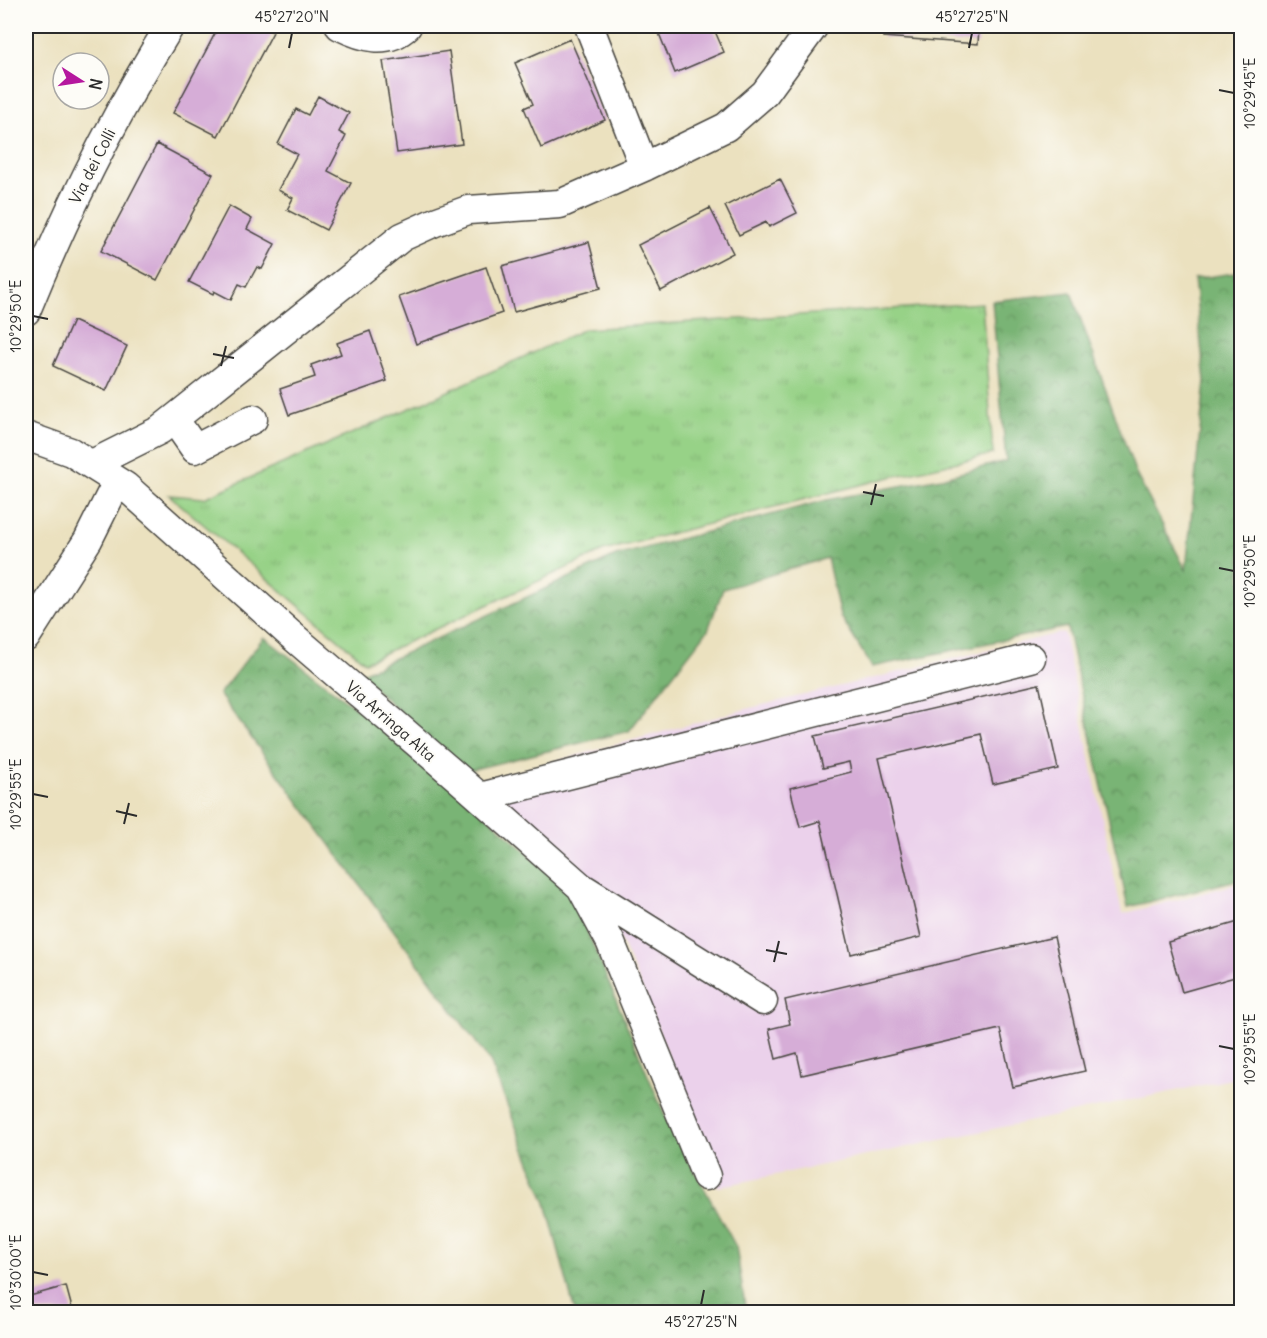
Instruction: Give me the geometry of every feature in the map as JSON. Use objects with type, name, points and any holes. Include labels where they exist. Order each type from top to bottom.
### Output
[{"type":"street","name":"Via dei Colli","points":[[26,311],[79,190],[136,80],[170,26]]},
{"type":"street","points":[[340,26],[376,39],[399,33],[407,26]]},
{"type":"street","points":[[590,26],[644,167]]},
{"type":"street","points":[[92,464],[167,424],[402,237],[468,210],[560,204],[726,127],[765,93],[814,26]]},
{"type":"street","points":[[167,424],[195,449],[253,419]]},
{"type":"street","points":[[26,637],[121,484],[167,424]]},
{"type":"street","name":"Via Arringa Alta","points":[[26,436],[70,452],[121,484],[580,887],[763,1001]]},
{"type":"street","points":[[480,798],[1031,658]]},
{"type":"street","points":[[580,887],[610,941],[706,1176]]},
{"type":"shaded area","points":[[1064,632],[1122,914],[1241,883],[1241,1077],[718,1187],[644,993],[609,915],[466,786],[746,709]]},
{"type":"green space","points":[[1241,272],[1241,879],[1128,907],[1067,627],[872,667],[840,616],[827,558],[723,589],[708,630],[629,731],[462,772],[360,674],[616,556],[827,500],[941,478],[1006,461],[992,301],[1071,292],[1136,474],[1186,570],[1205,381],[1194,279]]},
{"type":"green space","points":[[982,303],[993,454],[887,478],[603,551],[365,662],[169,495],[204,498],[585,329]]},
{"type":"green space","points":[[264,637],[447,779],[571,893],[665,1116],[736,1247],[746,1312],[575,1312],[546,1203],[490,1061],[219,694]]},
{"type":"building","points":[[219,26],[260,26],[273,32],[218,136],[173,113]]},
{"type":"building","points":[[656,26],[722,26],[714,29],[724,52],[675,73]]},
{"type":"building","points":[[884,26],[979,26],[978,44],[883,37]]},
{"type":"building","points":[[570,39],[605,120],[541,148],[524,108],[533,104],[515,63]]},
{"type":"building","points":[[449,51],[462,144],[397,153],[383,61]]},
{"type":"building","points":[[318,96],[349,113],[339,132],[346,136],[328,171],[351,183],[326,230],[287,210],[293,198],[278,190],[297,154],[278,144],[296,109],[308,115]]},
{"type":"building","points":[[157,144],[213,174],[157,280],[101,251]]},
{"type":"building","points":[[780,179],[797,213],[769,227],[766,222],[739,235],[725,206]]},
{"type":"building","points":[[229,206],[252,219],[247,229],[275,244],[262,269],[257,267],[246,287],[239,284],[231,300],[189,282]]},
{"type":"building","points":[[710,208],[733,253],[661,291],[638,245]]},
{"type":"building","points":[[589,242],[601,288],[514,312],[502,266]]},
{"type":"building","points":[[486,267],[502,313],[416,344],[399,297]]},
{"type":"building","points":[[73,321],[127,346],[106,391],[53,366]]},
{"type":"building","points":[[370,331],[387,381],[289,415],[280,389],[315,377],[311,365],[341,354],[337,343]]},
{"type":"building","points":[[1039,684],[1058,769],[993,784],[981,734],[879,758],[921,937],[851,954],[820,821],[800,827],[790,788],[851,772],[849,762],[823,768],[815,736]]},
{"type":"building","points":[[1242,921],[1242,975],[1182,992],[1168,942]]},
{"type":"building","points":[[1054,937],[1085,1071],[1013,1087],[1000,1029],[802,1075],[797,1053],[776,1059],[769,1029],[790,1024],[785,1000]]},
{"type":"building","points":[[66,1286],[73,1312],[26,1312],[26,1297]]}]
